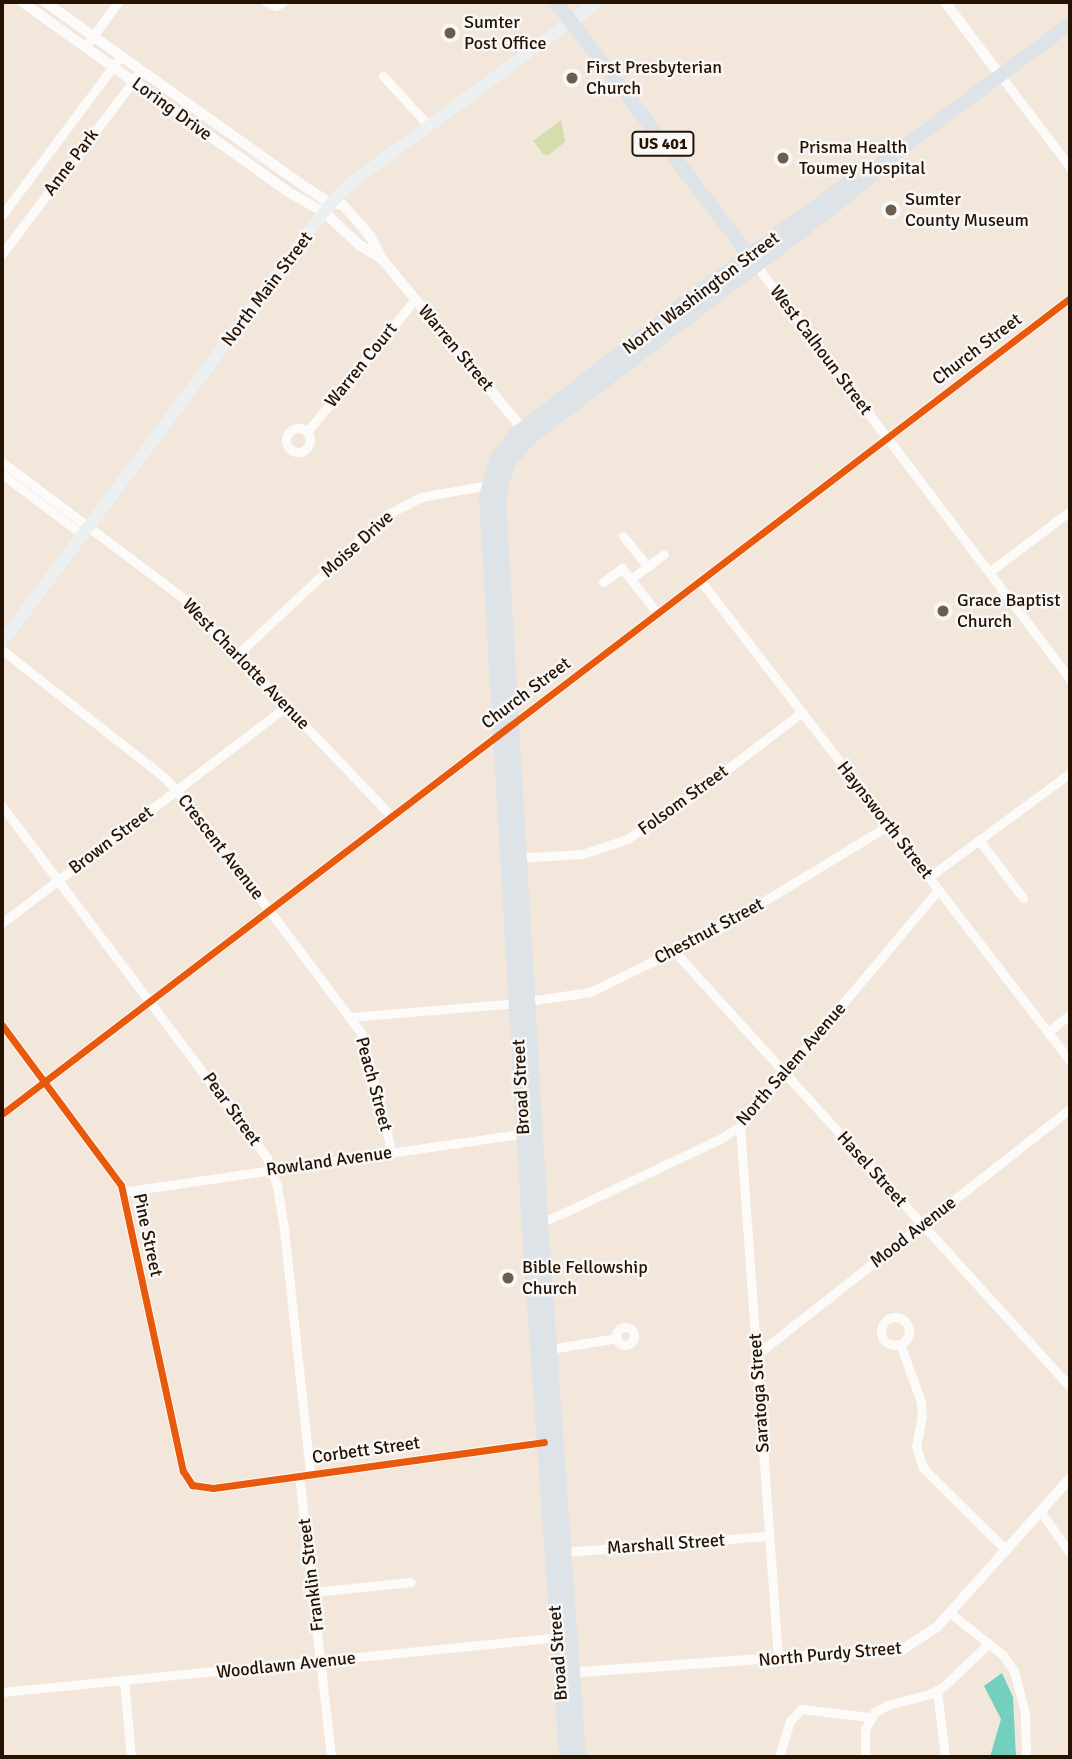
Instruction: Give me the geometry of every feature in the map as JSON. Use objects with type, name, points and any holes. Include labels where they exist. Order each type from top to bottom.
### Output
[{"type":"main road","name":"US 401","points":[[556,2],[571,21]]},
{"type":"main road","name":"North Main Street","points":[[2,642],[327,208],[351,183],[597,2]]},
{"type":"main road","name":"West Calhoun Street","points":[[571,21],[752,261]]},
{"type":"main road","name":"North Washington Street","points":[[526,433],[752,261],[835,206],[882,163],[1070,24]]},
{"type":"main road","name":"Broad Street","points":[[514,858],[500,732],[486,504],[526,433]]},
{"type":"main road","name":"Broad Street","points":[[495,484],[499,501],[512,723],[514,858],[535,1220],[544,1442],[566,1673],[579,1757]]},
{"type":"main road","name":"Broad Street","points":[[535,1220],[550,1349],[564,1552],[563,1637]]},
{"type":"main road","name":"Broad Street","points":[[566,1673],[566,1757]]},
{"type":"street","name":"Loring Drive","points":[[22,2],[296,198],[327,208]]},
{"type":"street","name":"Loring Drive","points":[[44,2],[327,208]]},
{"type":"street","points":[[85,47],[118,2]]},
{"type":"street","points":[[266,2],[276,6],[283,2]]},
{"type":"street","points":[[945,2],[1070,167]]},
{"type":"street","name":"Anne Park","points":[[2,215],[121,56]]},
{"type":"street","name":"Anne Park","points":[[2,254],[141,71]]},
{"type":"street","points":[[383,76],[428,125]]},
{"type":"street","name":"Warren Street","points":[[327,208],[343,205],[370,236],[382,259],[526,433]]},
{"type":"street","name":"Warren Street","points":[[327,208],[358,244],[382,259]]},
{"type":"street","name":"West Calhoun Street","points":[[752,261],[1070,679]]},
{"type":"street","name":"Church Street","points":[[2,1114],[1070,298]]},
{"type":"street","name":"Warren Court","points":[[307,432],[415,299]]},
{"type":"street","points":[[2,462],[85,530]]},
{"type":"street","points":[[2,474],[85,530]]},
{"type":"street","name":"Moise Drive","points":[[238,654],[386,514],[421,497],[495,484]]},
{"type":"street","points":[[989,572],[1070,511]]},
{"type":"street","name":"West Charlotte Avenue","points":[[85,530],[182,597],[391,816]]},
{"type":"street","points":[[623,537],[648,567]]},
{"type":"street","points":[[631,579],[664,554]]},
{"type":"street","points":[[603,582],[622,568],[657,613]]},
{"type":"street","name":"Haynsworth Street","points":[[700,580],[1070,1061]]},
{"type":"street","name":"Crescent Avenue","points":[[2,650],[177,790],[351,1017]]},
{"type":"street","name":"Brown Street","points":[[2,923],[287,706]]},
{"type":"street","name":"Folsom Street","points":[[514,858],[582,855],[627,839],[687,800],[802,712]]},
{"type":"street","points":[[929,877],[1070,773]]},
{"type":"street","name":"Pear Street","points":[[2,806],[247,1129],[272,1170],[287,1248],[310,1474]]},
{"type":"street","name":"Chestnut Street","points":[[522,1002],[590,992],[745,914],[889,825]]},
{"type":"street","points":[[979,840],[1023,898]]},
{"type":"street","name":"North Salem Avenue","points":[[535,1220],[576,1207],[720,1139],[740,1126],[938,890]]},
{"type":"street","name":"Hasel Street","points":[[674,951],[1070,1387]]},
{"type":"street","points":[[351,1017],[522,1002]]},
{"type":"street","points":[[1048,1031],[1070,1014]]},
{"type":"street","name":"Peach Street","points":[[351,1017],[367,1049],[392,1153]]},
{"type":"street","name":"Pine Street","points":[[2,1025],[114,1171],[122,1192],[183,1472],[192,1485]]},
{"type":"street","name":"Mood Avenue","points":[[756,1355],[1070,1109]]},
{"type":"street","name":"Saratoga Street","points":[[740,1126],[778,1659]]},
{"type":"street","name":"Rowland Avenue","points":[[122,1192],[530,1133]]},
{"type":"street","points":[[550,1349],[617,1338]]},
{"type":"street","points":[[900,1344],[922,1409],[916,1446],[923,1468],[1006,1550]]},
{"type":"street","name":"Corbett Street","points":[[192,1485],[213,1488],[544,1442]]},
{"type":"street","name":"Franklin Street","points":[[299,1475],[331,1757]]},
{"type":"street","name":"North Purdy Street","points":[[566,1673],[903,1649],[928,1636],[1070,1478]]},
{"type":"street","points":[[1040,1511],[1070,1553]]},
{"type":"street","name":"Marshall Street","points":[[564,1552],[768,1536]]},
{"type":"street","points":[[313,1592],[410,1582]]},
{"type":"street","points":[[950,1613],[1003,1656],[1017,1680],[1025,1713],[1026,1757]]},
{"type":"street","name":"Woodlawn Avenue","points":[[2,1692],[563,1637]]},
{"type":"street","points":[[865,1757],[865,1729],[870,1717],[887,1705],[937,1690],[960,1673],[989,1643]]},
{"type":"street","points":[[124,1681],[131,1757]]},
{"type":"street","points":[[937,1690],[945,1757]]},
{"type":"street","points":[[779,1757],[790,1721],[802,1709],[870,1717]]},
{"type":"green space","points":[[561,120],[565,142],[548,155],[543,154],[533,141]]},
{"type":"water","points":[[1002,1673],[1013,1697],[1016,1757],[990,1757],[1001,1719],[984,1686]]},
{"type":"cycle path","points":[[2,1114],[1070,298]]},
{"type":"cycle path","points":[[2,1025],[121,1185],[183,1471],[192,1485],[213,1488],[544,1442]]},
{"type":"place","name":"Sumter Post Office","points":[[450,33]]},
{"type":"place","name":"First Presbyterian Church","points":[[572,78]]},
{"type":"place","name":"Prisma Health Toumey Hospital","points":[[783,158]]},
{"type":"place","name":"Sumter County Museum","points":[[891,210]]},
{"type":"place","name":"Grace Baptist Church","points":[[943,611]]},
{"type":"place","name":"Bible Fellowship Church","points":[[508,1278]]}]
